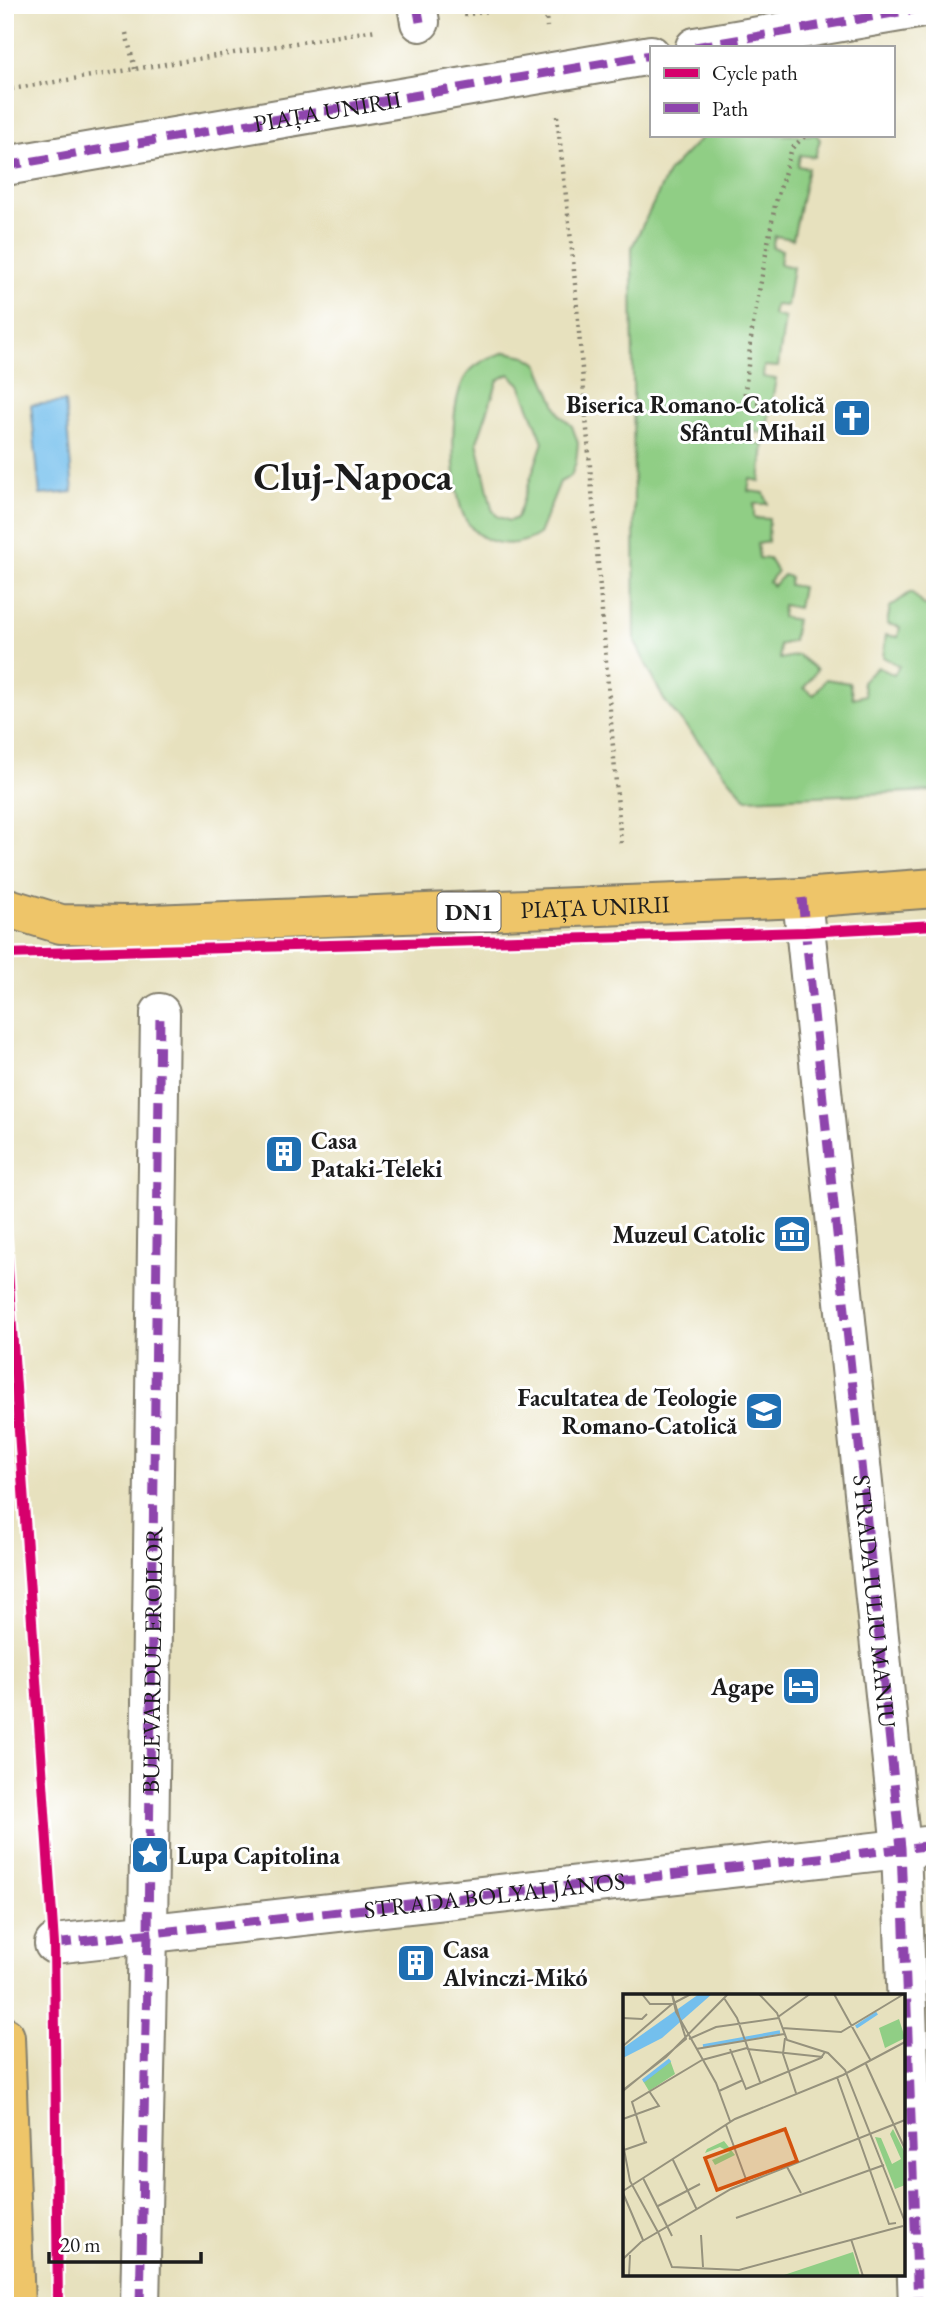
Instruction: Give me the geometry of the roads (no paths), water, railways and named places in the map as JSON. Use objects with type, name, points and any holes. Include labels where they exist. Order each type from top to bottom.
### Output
[{"type":"main road","name":"PIAȚA UNIRII","points":[[5,907],[61,924],[127,925],[802,898],[935,888]]},
{"type":"main road","points":[[5,2037],[15,2306]]},
{"type":"street","points":[[701,46],[935,6]]},
{"type":"street","name":"PIAȚA UNIRII","points":[[5,166],[650,55]]},
{"type":"street","name":"STRADA IULIU MANIU","points":[[802,898],[918,1847],[918,2306]]},
{"type":"street","name":"BULEVARDUL EROILOR","points":[[140,2306],[148,1933],[160,1013]]},
{"type":"street","name":"STRADA BOLYAI JÁNOS","points":[[54,1944],[918,1847]]},
{"type":"water","points":[[65,402],[73,492],[40,495],[31,405]]},
{"type":"place","name":"Biserica Romano-Catolică Sfântul Mihail","points":[[852,418]]},
{"type":"place","name":"Casa Pataki-Teleki","points":[[284,1154]]},
{"type":"place","name":"Muzeul Catolic","points":[[792,1234]]},
{"type":"place","name":"Facultatea de Teologie Romano-Catolică","points":[[764,1411]]},
{"type":"place","name":"Agape","points":[[801,1686]]},
{"type":"place","name":"Lupa Capitolina","points":[[150,1855]]},
{"type":"place","name":"Casa Alvinczi-Mikó","points":[[416,1963]]},
{"type":"district","name":"Cluj-Napoca","points":[[353,476]]}]
